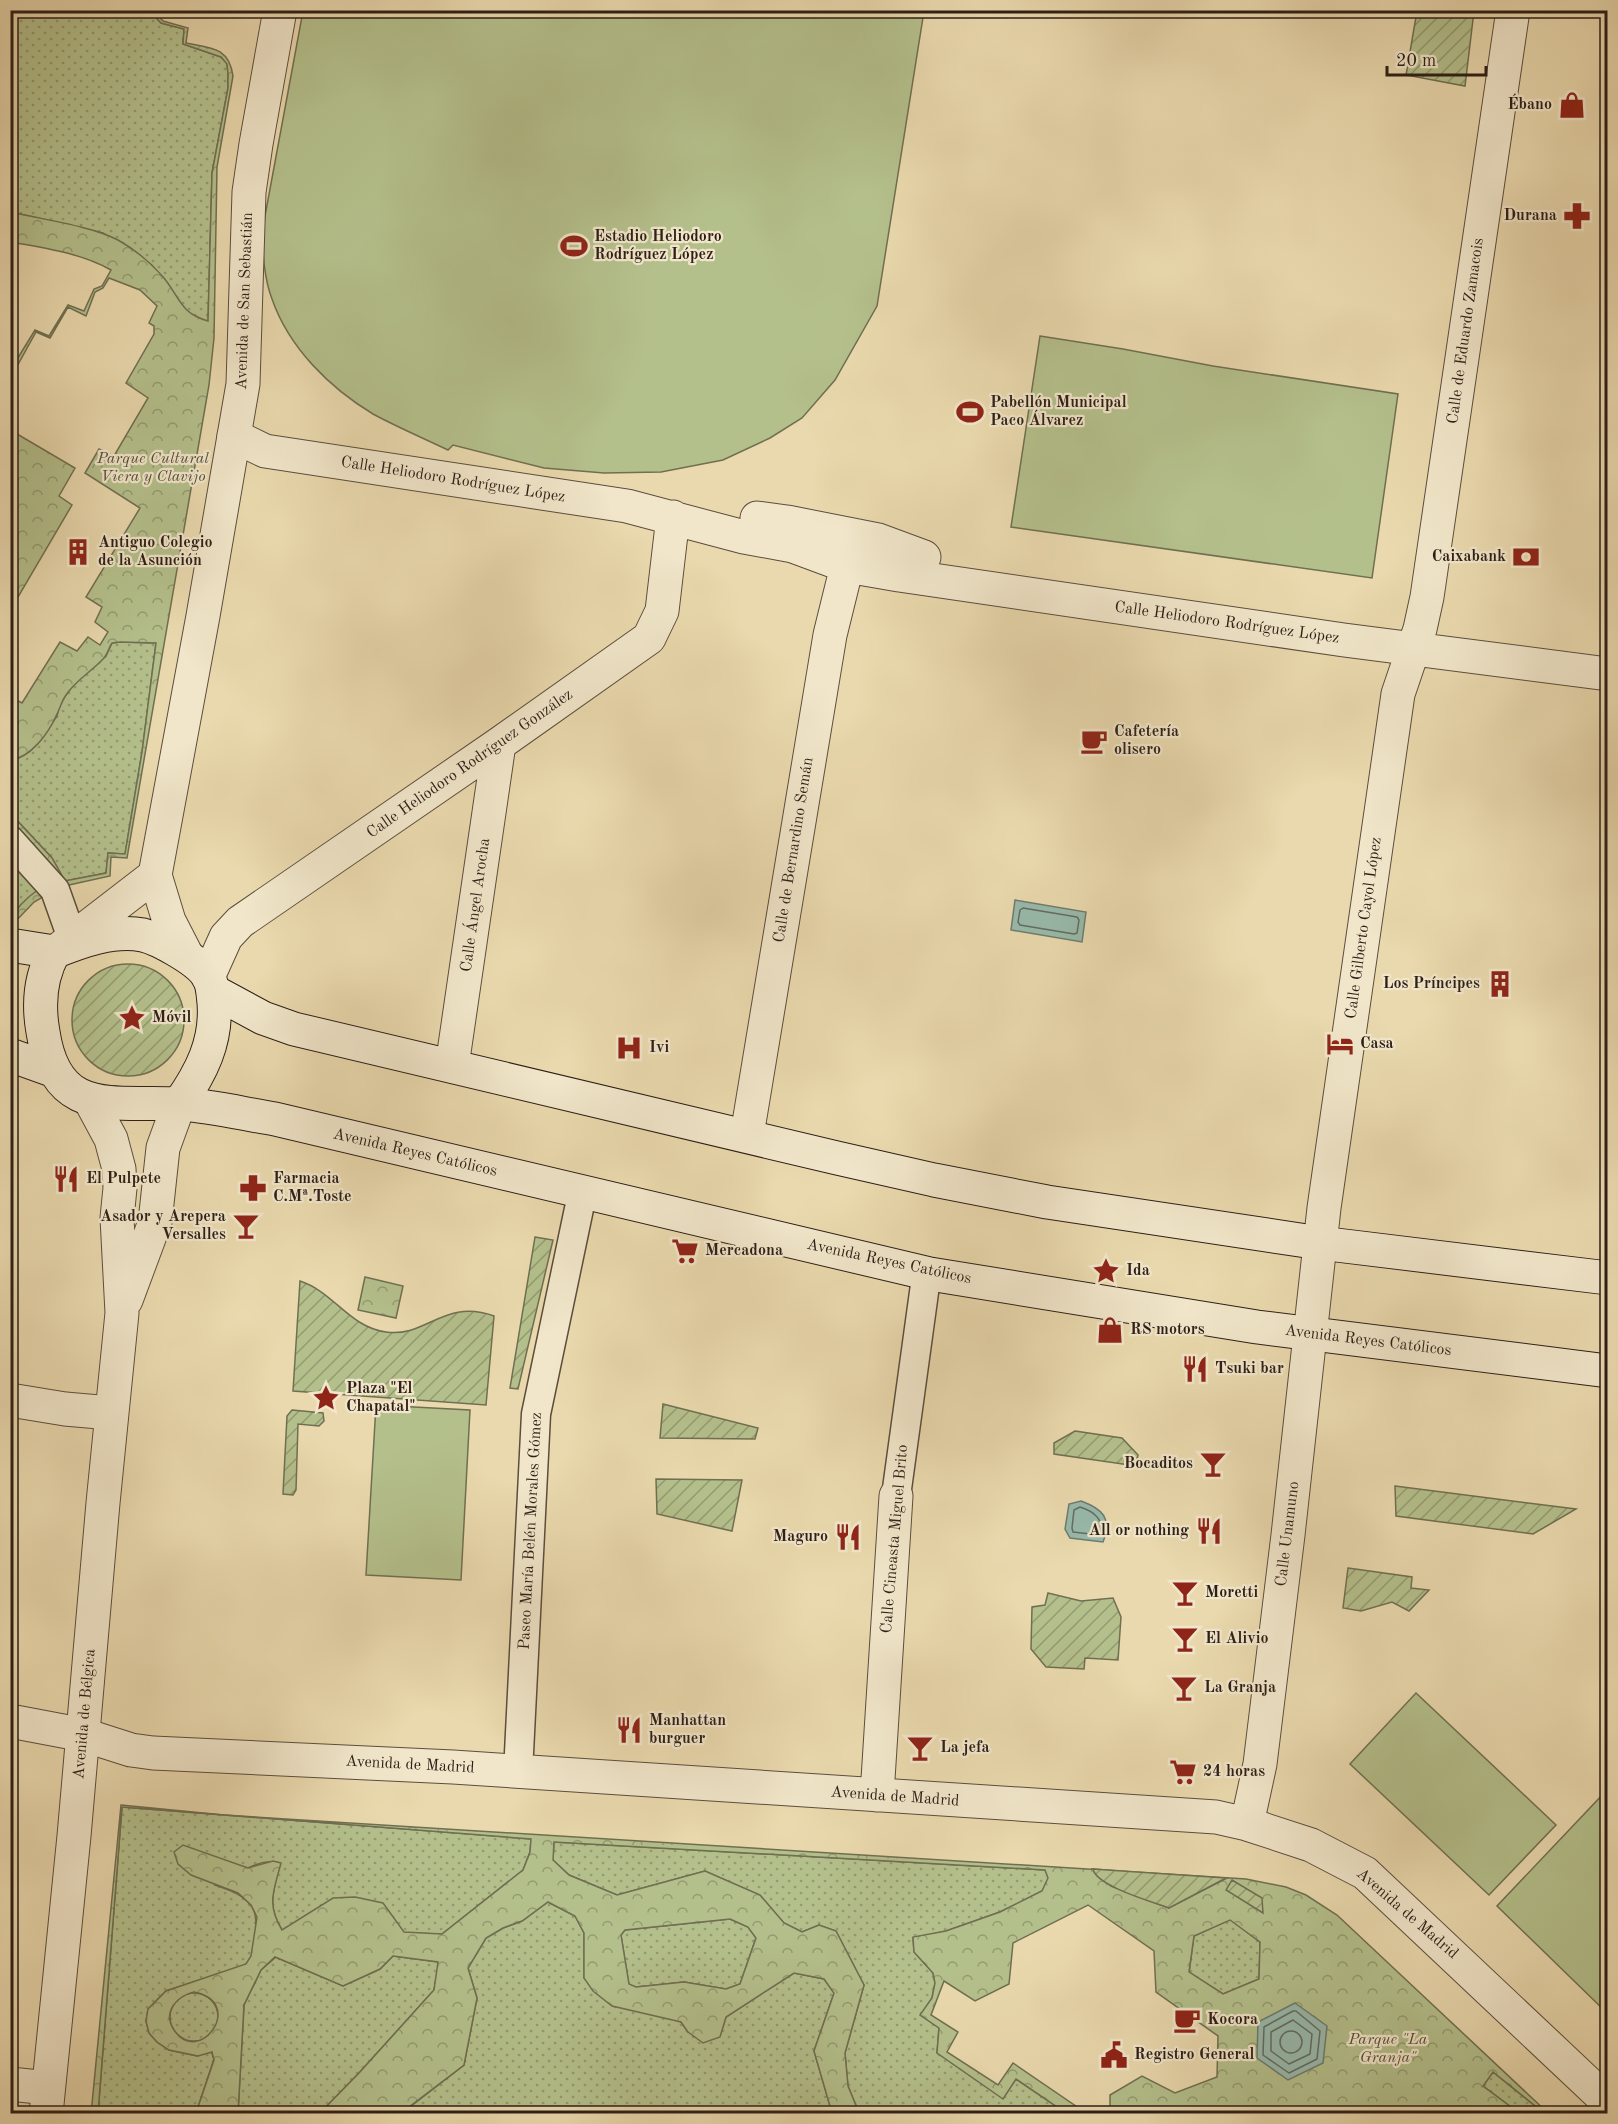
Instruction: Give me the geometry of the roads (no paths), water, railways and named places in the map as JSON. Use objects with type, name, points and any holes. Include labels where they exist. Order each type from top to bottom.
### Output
[{"type":"street","name":"Avenida de San Sebastián","points":[[203,974],[169,921],[155,875],[234,436],[244,366],[249,192],[280,10]]},
{"type":"street","name":"Calle de Eduardo Zamacois","points":[[1416,639],[1427,597],[1513,10]]},
{"type":"street","name":"Calle Heliodoro Rodríguez López","points":[[234,436],[265,451],[627,506],[744,537],[810,551],[847,566],[923,579],[1416,639],[1608,653]]},
{"type":"street","name":"Calle Heliodoro Rodríguez López","points":[[673,517],[742,517],[787,522],[878,540],[924,557]]},
{"type":"street","name":"Calle Heliodoro Rodríguez González","points":[[203,974],[226,937],[240,922],[500,744],[649,638],[662,610],[673,517]]},
{"type":"street","name":"Calle Heliodoro Rodríguez López","points":[[847,566],[860,559],[876,557],[924,557],[1416,639],[1608,674]]},
{"type":"street","name":"Calle de Bernardino Semán","points":[[747,1135],[832,625],[847,566]]},
{"type":"street","name":"Calle Gilberto Cayol López","points":[[1320,1244],[1398,694],[1416,639]]},
{"type":"street","name":"Calle Ángel Arocha","points":[[452,1066],[500,744]]},
{"type":"street","points":[[10,840],[55,890],[63,945]]},
{"type":"street","points":[[52,1070],[42,1028],[41,987],[44,974],[63,945],[155,875]]},
{"type":"street","points":[[10,945],[63,945],[131,934],[157,939],[263,1018],[294,1029],[934,1180],[1047,1202],[1320,1244],[1608,1278]]},
{"type":"street","points":[[10,1055],[52,1070],[69,1087],[90,1100],[112,1104],[179,1104],[202,1068],[211,1046],[214,1027],[203,974]]},
{"type":"street","name":"Avenida de Bélgica","points":[[47,2101],[84,1735],[111,1413],[122,1313],[117,1218],[119,1169],[111,1139],[90,1100]]},
{"type":"street","name":"Avenida de Bélgica","points":[[122,1313],[155,1222],[162,1154],[179,1104]]},
{"type":"street","name":"Avenida Reyes Católicos","points":[[179,1104],[275,1119],[930,1274],[1234,1323],[1608,1371]]},
{"type":"street","name":"Paseo María Belén Morales Gómez","points":[[519,1754],[536,1414],[580,1204]]},
{"type":"street","name":"Calle Unamuno","points":[[1247,1824],[1260,1764],[1320,1244]]},
{"type":"street","name":"Calle Cineasta Miguel Brito","points":[[877,1795],[896,1496],[925,1285]]},
{"type":"street","points":[[10,1400],[111,1413]]},
{"type":"street","name":"Avenida de Madrid","points":[[10,1721],[84,1735],[131,1750],[153,1753],[453,1767],[1216,1817],[1247,1824],[1311,1845],[1365,1873],[1608,2102]]},
{"type":"street","points":[[10,2084],[47,2101]]},
{"type":"water","points":[[1015,900],[1086,912],[1082,942],[1011,930]]},
{"type":"water","points":[[1081,1501],[1095,1507],[1104,1516],[1106,1534],[1103,1542],[1070,1538],[1065,1529],[1069,1504]]},
{"type":"water","points":[[1295,2003],[1327,2026],[1323,2063],[1288,2080],[1257,2058],[1258,2022]]},
{"type":"place","name":"Ébano","points":[[1572,105]]},
{"type":"place","name":"Durana","points":[[1577,216]]},
{"type":"place","name":"Estadio Heliodoro Rodríguez López","points":[[574,246]]},
{"type":"place","name":"Pabellón Municipal Paco Álvarez","points":[[970,412]]},
{"type":"place","name":"Antiguo Colegio de la Asunción","points":[[78,552]]},
{"type":"place","name":"Caixabank","points":[[1526,557]]},
{"type":"place","name":"Cafetería olisero","points":[[1094,741]]},
{"type":"place","name":"Los Príncipes","points":[[1500,984]]},
{"type":"place","name":"Móvil","points":[[132,1018]]},
{"type":"place","name":"Casa","points":[[1340,1044]]},
{"type":"place","name":"Ivi","points":[[629,1048]]},
{"type":"place","name":"El Pulpete","points":[[66,1179]]},
{"type":"place","name":"Farmacia C.Mª.Toste","points":[[253,1188]]},
{"type":"place","name":"Asador y Arepera Versalles","points":[[246,1226]]},
{"type":"place","name":"Mercadona","points":[[685,1251]]},
{"type":"place","name":"Ida","points":[[1106,1271]]},
{"type":"place","name":"RS motors","points":[[1110,1330]]},
{"type":"place","name":"Tsuki bar","points":[[1195,1369]]},
{"type":"place","name":"Plaza \"El Chapatal\"","points":[[326,1398]]},
{"type":"place","name":"Bocaditos","points":[[1213,1464]]},
{"type":"place","name":"All or nothing","points":[[1209,1531]]},
{"type":"place","name":"Maguro","points":[[848,1537]]},
{"type":"place","name":"Moretti","points":[[1185,1593]]},
{"type":"place","name":"El Alivio","points":[[1185,1639]]},
{"type":"place","name":"La Granja","points":[[1184,1688]]},
{"type":"place","name":"Manhattan burguer","points":[[629,1730]]},
{"type":"place","name":"La jefa","points":[[920,1748]]},
{"type":"place","name":"24 horas","points":[[1183,1772]]},
{"type":"place","name":"Kocora","points":[[1187,2020]]},
{"type":"place","name":"Registro General","points":[[1114,2055]]},
{"type":"park label","name":"Parque Cultural Viera y Clavijo","points":[[153,468]]},
{"type":"park label","name":"Parque \"La Granja\"","points":[[1388,2049]]}]
